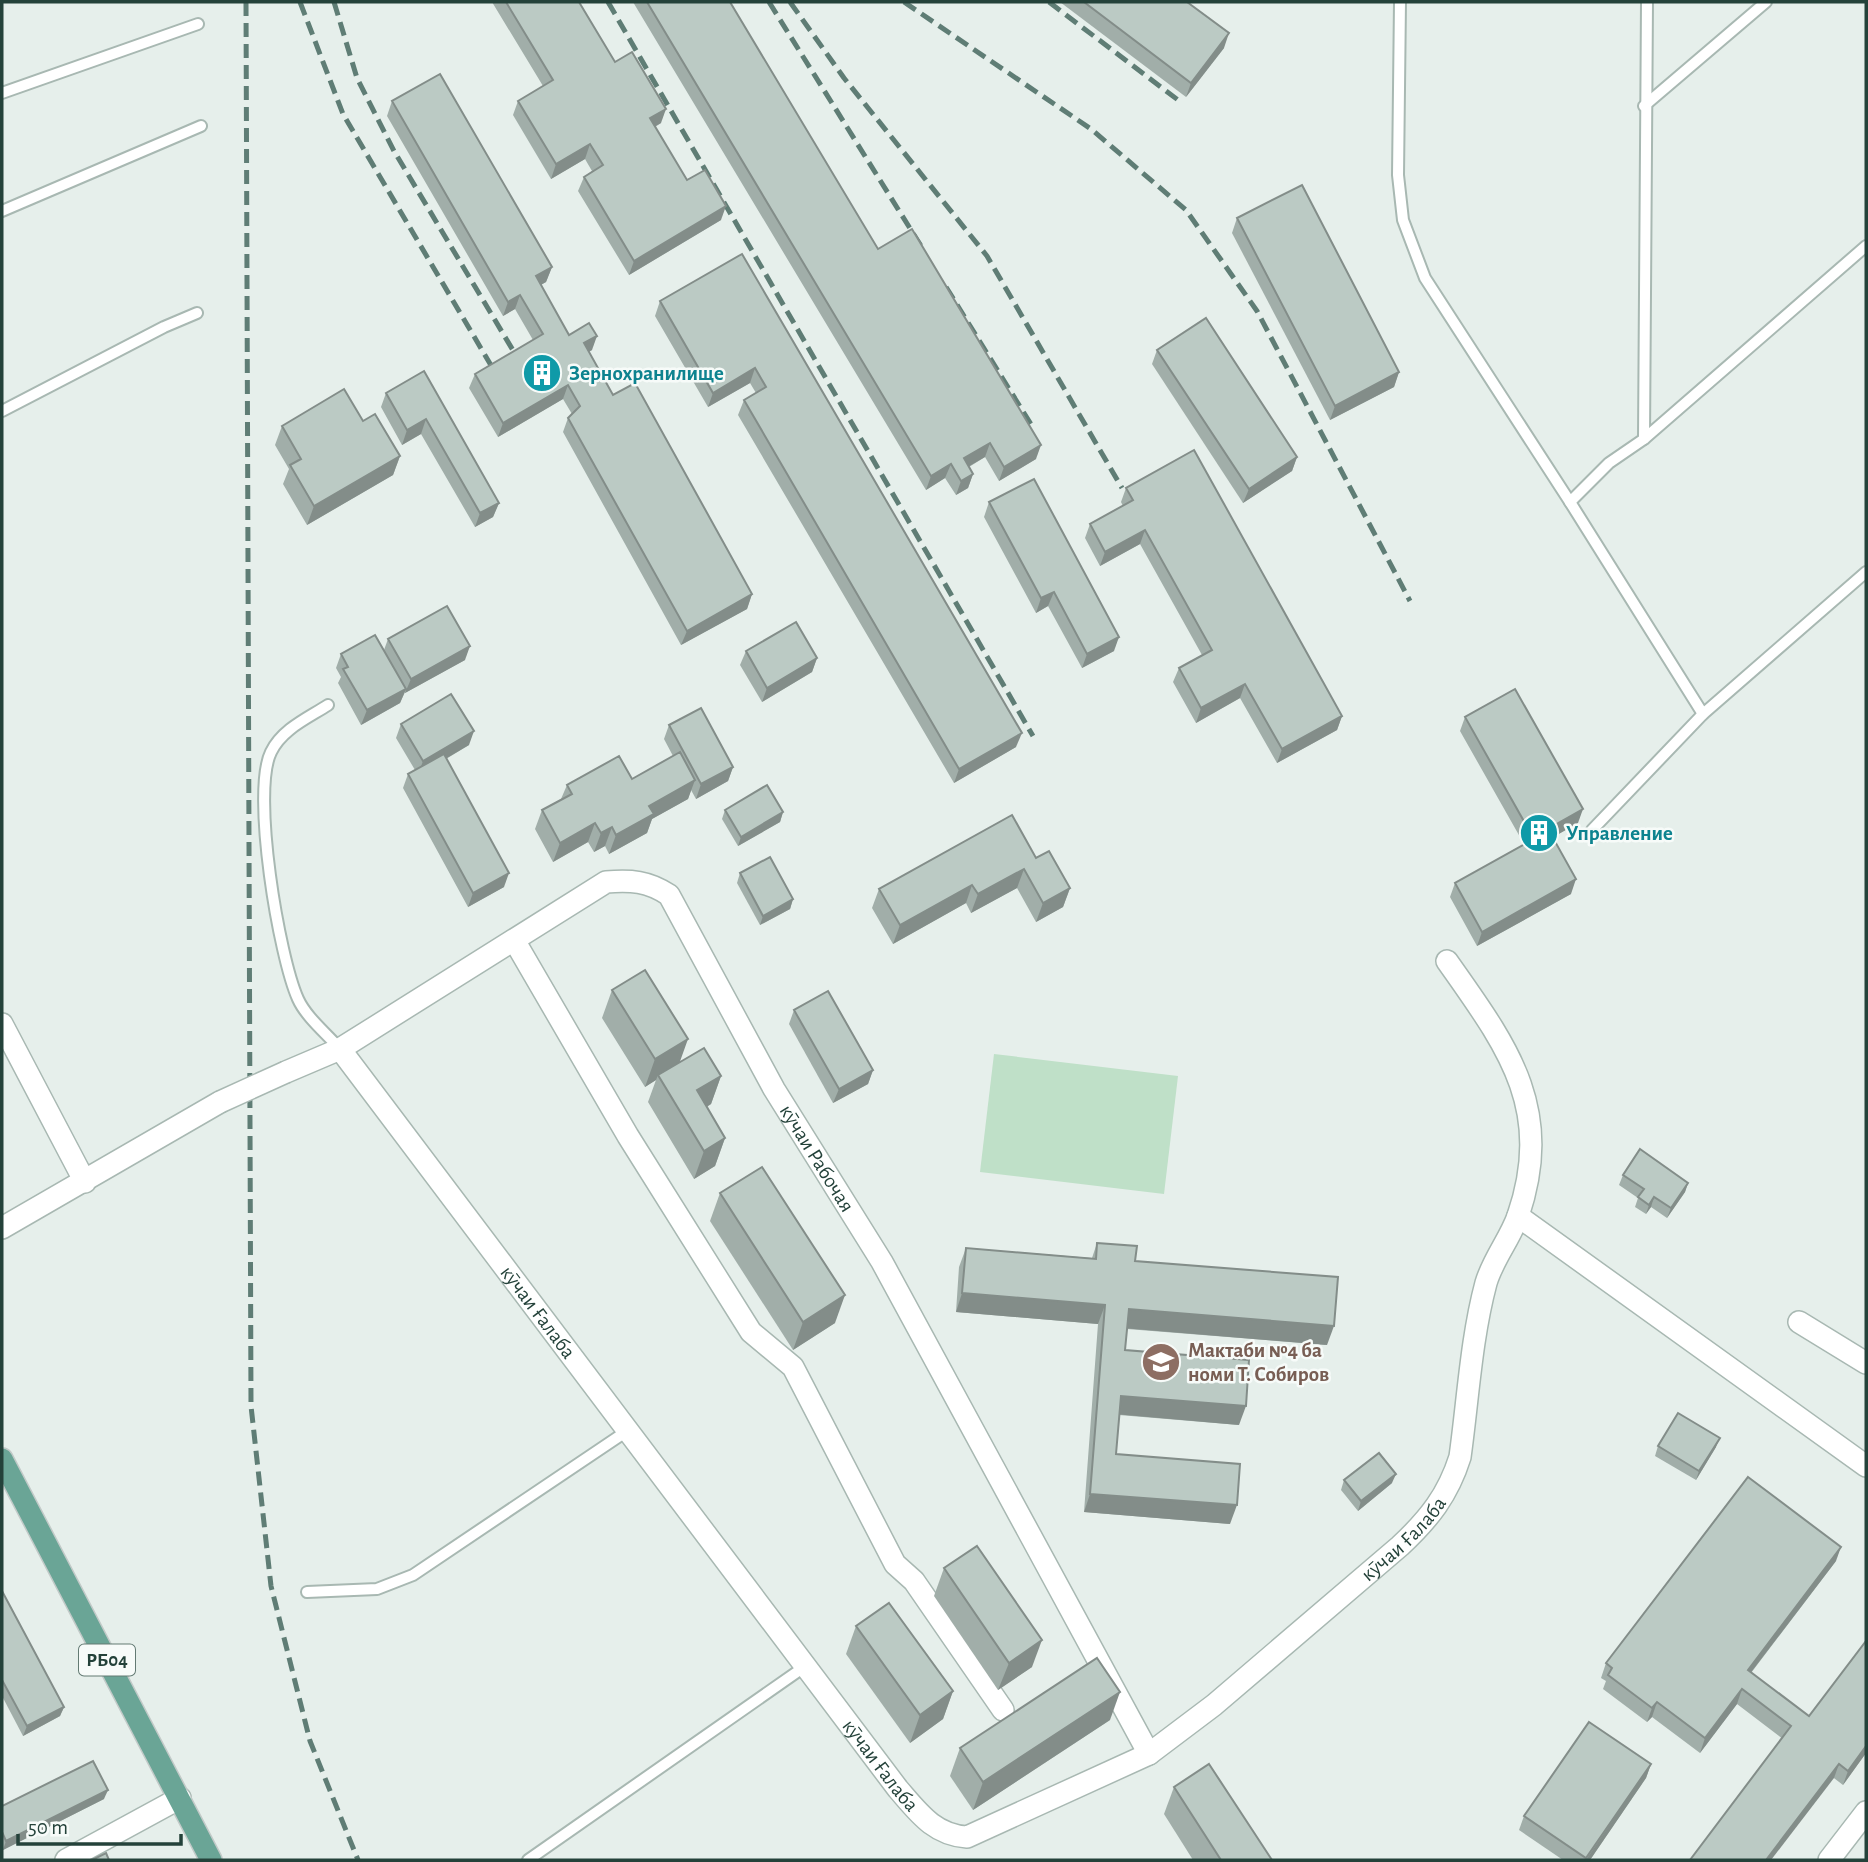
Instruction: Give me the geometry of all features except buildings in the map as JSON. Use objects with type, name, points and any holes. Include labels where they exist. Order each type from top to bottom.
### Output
[{"type":"main road","name":"РБ04","points":[[2,1459],[211,1860]]},
{"type":"street","name":"кӯчаи Рабочая","points":[[340,1049],[607,882],[651,883],[668,895],[775,1089],[882,1262],[1149,1754]]},
{"type":"street","points":[[514,940],[628,1136],[751,1332],[793,1367],[895,1564],[914,1581],[1003,1710]]},
{"type":"street","name":"кӯчаи Ғалаба","points":[[340,1049],[898,1789],[927,1822],[954,1836],[967,1837],[1149,1754],[1214,1705],[1429,1519],[1451,1485],[1460,1457],[1486,1281],[1518,1216],[1531,1136],[1523,1088],[1504,1043],[1447,961]]},
{"type":"street","points":[[2,1024],[85,1182]]},
{"type":"street","points":[[2,1228],[220,1102],[340,1049]]},
{"type":"street","points":[[1518,1216],[1866,1466]]},
{"type":"street","points":[[1799,1322],[1866,1363]]},
{"type":"street","points":[[66,1860],[180,1798]]},
{"type":"street","points":[[1829,1860],[1866,1812]]},
{"type":"lane","points":[[1400,2],[1398,175],[1410,243],[1426,278],[1703,715]]},
{"type":"lane","points":[[1644,439],[1644,106],[1647,2]]},
{"type":"lane","points":[[1644,106],[1766,2]]},
{"type":"lane","points":[[2,93],[198,24]]},
{"type":"lane","points":[[2,211],[201,126]]},
{"type":"lane","points":[[1570,502],[1609,463],[1644,439],[1866,246]]},
{"type":"lane","points":[[2,411],[164,327],[197,313]]},
{"type":"lane","points":[[1592,830],[1703,715],[1866,572]]},
{"type":"lane","points":[[328,705],[277,740],[264,772],[267,841],[281,943],[299,1002],[340,1049]]},
{"type":"lane","points":[[307,1592],[377,1589],[412,1575],[627,1431]]},
{"type":"lane","points":[[528,1860],[807,1665]]},
{"type":"green space","points":[[994,1054],[1178,1076],[1164,1194],[980,1172]]},
{"type":"railway","points":[[246,2],[251,1406],[271,1586],[310,1741],[358,1860]]},
{"type":"railway","points":[[300,2],[343,114],[492,367]]},
{"type":"railway","points":[[334,2],[357,78],[394,151],[514,352]]},
{"type":"railway","points":[[608,2],[1033,736]]},
{"type":"railway","points":[[769,2],[921,246]]},
{"type":"railway","points":[[790,2],[844,78],[987,256],[1122,488]]},
{"type":"railway","points":[[904,2],[1091,129],[1186,210],[1257,311],[1410,601]]},
{"type":"railway","points":[[1049,2],[1182,103]]},
{"type":"railway","points":[[946,287],[1032,426]]},
{"type":"place","name":"Зернохранилище","points":[[542,373]]},
{"type":"place","name":"Управление","points":[[1539,833]]},
{"type":"place","name":"Мактаби №4 ба номи Т. Собиров","points":[[1161,1362]]}]
